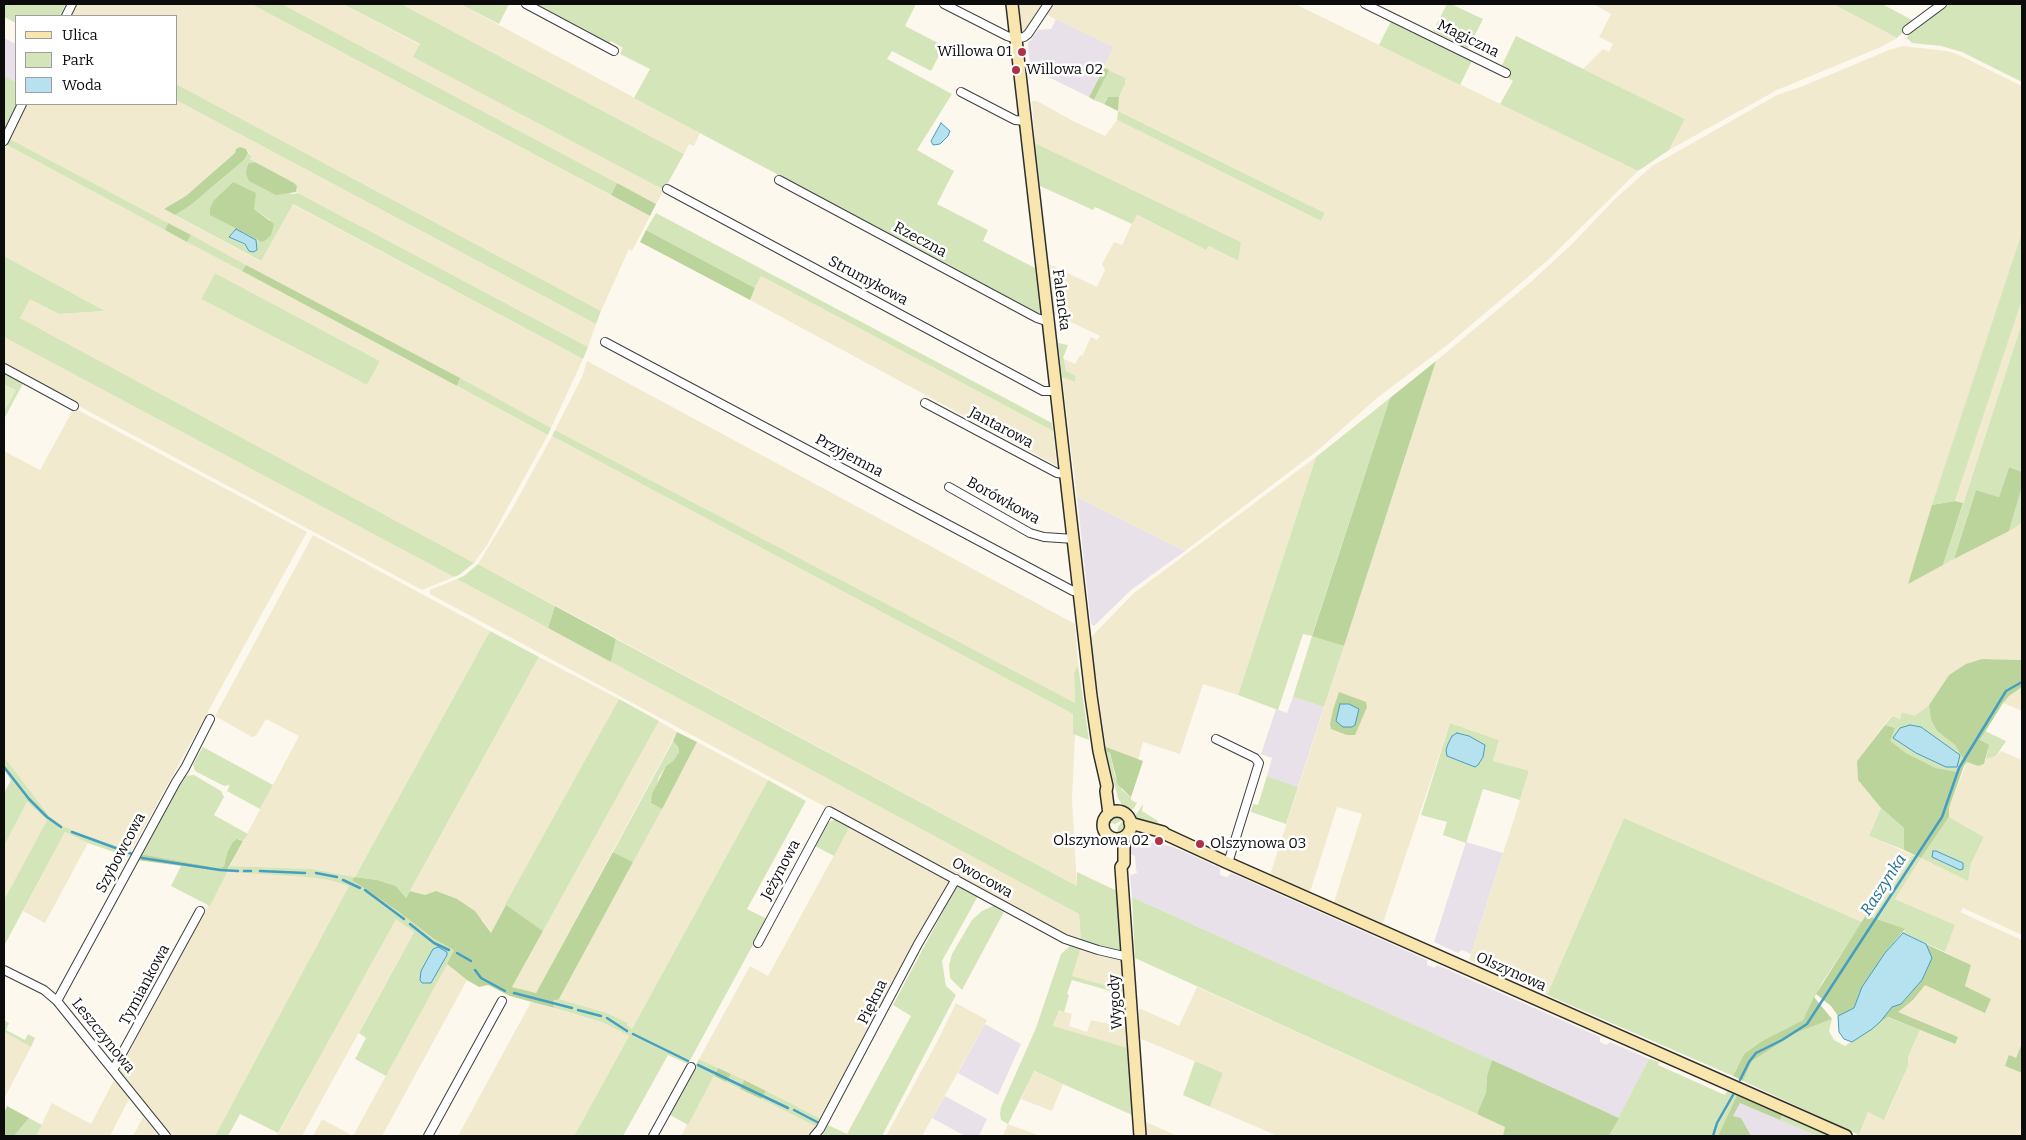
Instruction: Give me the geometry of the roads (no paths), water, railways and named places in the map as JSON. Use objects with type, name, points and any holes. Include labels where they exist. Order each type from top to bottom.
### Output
[{"type":"street","points":[[526,4],[614,51]]},
{"type":"street","points":[[944,4],[1007,36],[1016,38],[1028,34],[1048,4]]},
{"type":"street","name":"Falencka","points":[[1012,4],[1080,596]]},
{"type":"street","name":"Magiczna","points":[[1366,4],[1506,73]]},
{"type":"street","points":[[1907,30],[1942,4]]},
{"type":"street","points":[[961,92],[1015,120],[1026,121]]},
{"type":"street","points":[[4,141],[22,105]]},
{"type":"street","name":"Rzeczna","points":[[779,180],[1037,318],[1049,322]]},
{"type":"street","name":"Strumykowa","points":[[667,189],[1043,391],[1056,391]]},
{"type":"street","name":"Przyjemna","points":[[605,342],[1080,596]]},
{"type":"street","points":[[4,368],[74,406]]},
{"type":"street","name":"Jantarowa","points":[[925,402],[1057,473],[1066,474]]},
{"type":"street","name":"Borówkowa","points":[[949,487],[1030,533],[1052,538],[1074,539]]},
{"type":"street","points":[[1080,596],[1096,737],[1108,786],[1111,788],[1115,813]]},
{"type":"street","name":"Szybowcowa","points":[[57,1001],[210,719]]},
{"type":"street","points":[[1216,739],[1254,758],[1259,763],[1228,863]]},
{"type":"street","name":"Owocowa","points":[[829,810],[1065,939],[1098,950],[1128,957]]},
{"type":"street","name":"Jeżynowa","points":[[758,943],[829,810]]},
{"type":"street","points":[[1115,813],[1126,815],[1127,831],[1117,839],[1111,837],[1105,832],[1103,825],[1105,818],[1115,813]]},
{"type":"street","name":"Olszynowa","points":[[1127,831],[1159,836],[1164,834],[1846,1136]]},
{"type":"street","name":"Wygody","points":[[1121,867],[1124,863],[1127,831]]},
{"type":"street","name":"Wygody","points":[[1111,837],[1118,864],[1121,867],[1140,1136]]},
{"type":"street","name":"Piękna","points":[[814,1136],[820,1129],[874,1031],[881,1013],[918,944],[956,879]]},
{"type":"street","name":"Tymiankowa","points":[[113,1070],[200,911]]},
{"type":"street","name":"Leszczynowa","points":[[4,970],[44,990],[57,1001],[166,1136]]},
{"type":"street","points":[[428,1136],[502,1001]]},
{"type":"street","points":[[653,1136],[691,1066]]},
{"type":"water","points":[[941,123],[950,131],[940,144],[933,145],[931,141]]},
{"type":"water","points":[[236,229],[256,240],[257,250],[249,251],[245,244],[229,237]]},
{"type":"water","points":[[1340,704],[1349,704],[1359,709],[1355,725],[1352,727],[1343,727],[1336,721]]},
{"type":"water","points":[[1910,725],[1921,727],[1960,755],[1957,767],[1946,767],[1916,753],[1893,738],[1900,728]]},
{"type":"water","points":[[1457,733],[1469,736],[1485,745],[1483,757],[1475,767],[1447,756],[1448,744],[1452,736]]},
{"type":"water","points":[[1933,851],[1963,863],[1963,869],[1960,870],[1932,857]]},
{"type":"water","points":[[1903,933],[1926,944],[1932,958],[1922,980],[1901,1004],[1892,1007],[1872,1029],[1852,1042],[1844,1039],[1839,1032],[1838,1016],[1854,1008],[1862,987],[1885,953]]},
{"type":"water","points":[[438,947],[447,952],[447,955],[431,983],[422,983],[420,980],[421,971],[433,949]]},
{"type":"waterway","name":"Raszynka","points":[[1740,1080],[1756,1053],[1782,1040],[1807,1024],[1942,817],[1959,768],[2006,691],[2022,682]]},
{"type":"waterway","points":[[4,767],[29,799],[47,817],[61,827]]},
{"type":"waterway","points":[[72,832],[132,854]]},
{"type":"waterway","points":[[142,858],[238,871]]},
{"type":"waterway","points":[[244,871],[251,871]]},
{"type":"waterway","points":[[260,871],[305,873]]},
{"type":"waterway","points":[[316,873],[337,877]]},
{"type":"waterway","points":[[343,880],[360,888]]},
{"type":"waterway","points":[[365,890],[404,919]]},
{"type":"waterway","points":[[410,924],[434,943],[449,950]]},
{"type":"waterway","points":[[457,953],[471,961]]},
{"type":"waterway","points":[[475,970],[481,978],[505,991]]},
{"type":"waterway","points":[[514,993],[572,1008]]},
{"type":"waterway","points":[[578,1010],[601,1016]]},
{"type":"waterway","points":[[607,1018],[627,1031]]},
{"type":"waterway","points":[[633,1034],[688,1061]]},
{"type":"waterway","points":[[698,1065],[788,1108]]},
{"type":"waterway","name":"Raszynka","points":[[1713,1136],[1717,1123],[1733,1095]]},
{"type":"waterway","points":[[794,1110],[817,1122]]},
{"type":"place","name":"Willowa 01","points":[[1022,52]]},
{"type":"place","name":"Willowa 02","points":[[1016,70]]},
{"type":"place","name":"Olszynowa 02","points":[[1159,841]]},
{"type":"place","name":"Olszynowa 03","points":[[1200,844]]}]
